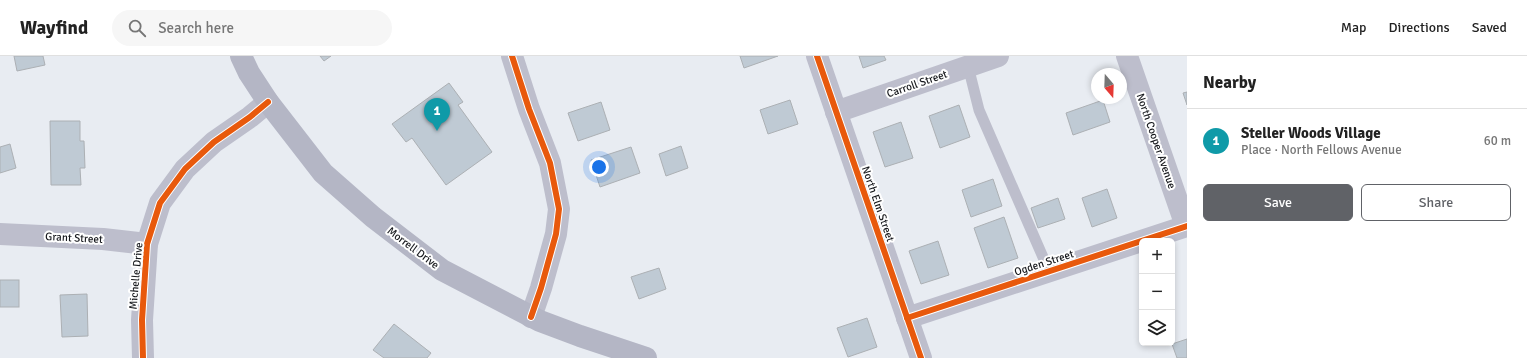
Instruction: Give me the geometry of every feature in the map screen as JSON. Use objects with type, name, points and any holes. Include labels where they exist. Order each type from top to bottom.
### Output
[{"type":"main road","name":"Morrell Drive","points":[[241,56],[249,73],[268,102],[323,173],[373,217],[442,270],[540,321],[646,358]]},
{"type":"street","points":[[512,56],[550,163],[559,209],[556,234],[541,288],[531,317]]},
{"type":"street","name":"North Elm Street","points":[[817,56],[921,358]]},
{"type":"street","name":"Carroll Street","points":[[836,112],[966,61],[998,56]]},
{"type":"street","name":"North Cooper Avenue","points":[[1127,56],[1186,226]]},
{"type":"street","name":"Michelle Drive","points":[[144,358],[142,320],[147,244],[160,203],[185,169],[214,142],[250,117],[268,102]]},
{"type":"street","name":"Ogden Street","points":[[907,318],[1186,226]]},
{"type":"street","name":"Grant Street","points":[[0,234],[103,239],[147,244]]},
{"type":"lane","points":[[966,61],[979,110],[1049,272]]},
{"type":"building","points":[[14,56],[43,56],[45,65],[17,71]]},
{"type":"building","points":[[320,56],[331,56],[324,61]]},
{"type":"building","points":[[740,56],[778,56],[744,68]]},
{"type":"building","points":[[859,56],[884,56],[886,60],[863,68]]},
{"type":"building","points":[[449,83],[463,102],[458,105],[492,152],[446,185],[412,138],[406,142],[392,124]]},
{"type":"building","points":[[1187,92],[1187,105],[1183,93]]},
{"type":"building","points":[[790,100],[798,124],[768,134],[760,110]]},
{"type":"building","points":[[601,102],[610,130],[578,141],[568,113]]},
{"type":"building","points":[[1092,104],[1104,104],[1110,122],[1073,135],[1066,113]]},
{"type":"building","points":[[959,105],[970,137],[940,148],[929,116]]},
{"type":"building","points":[[50,121],[80,121],[80,141],[84,141],[85,168],[80,168],[81,185],[51,185]]},
{"type":"building","points":[[901,122],[913,158],[885,167],[873,132]]},
{"type":"building","points":[[10,144],[16,168],[0,173],[0,147]]},
{"type":"building","points":[[681,146],[688,168],[666,176],[659,154]]},
{"type":"building","points":[[631,147],[640,173],[600,187],[591,160]]},
{"type":"building","points":[[993,179],[1002,206],[971,217],[962,190]]},
{"type":"building","points":[[1107,189],[1117,218],[1092,227],[1082,198]]},
{"type":"building","points":[[1058,198],[1065,219],[1038,228],[1031,208]]},
{"type":"building","points":[[1004,217],[1018,258],[988,268],[974,228]]},
{"type":"building","points":[[938,241],[949,275],[921,284],[909,251]]},
{"type":"building","points":[[659,268],[666,289],[639,299],[631,277]]},
{"type":"building","points":[[0,280],[19,280],[19,307],[0,307]]},
{"type":"building","points":[[87,294],[88,336],[62,337],[60,295]]},
{"type":"building","points":[[867,318],[877,347],[848,357],[837,328]]},
{"type":"building","points":[[394,324],[431,353],[427,358],[384,358],[373,350]]},
{"type":"building","points":[[1187,339],[1187,358],[1177,358],[1173,346],[1175,346],[1175,343]]},
{"type":"cycle path","points":[[512,56],[529,109],[550,163],[559,209],[556,234],[541,288],[531,317]]},
{"type":"cycle path","points":[[817,56],[921,358]]},
{"type":"cycle path","points":[[143,358],[142,320],[147,244],[160,203],[185,169],[214,142],[250,117],[268,102]]},
{"type":"cycle path","points":[[907,318],[1187,226]]},
{"type":"place","name":"Steller Woods Village","points":[[437,131]]}]
